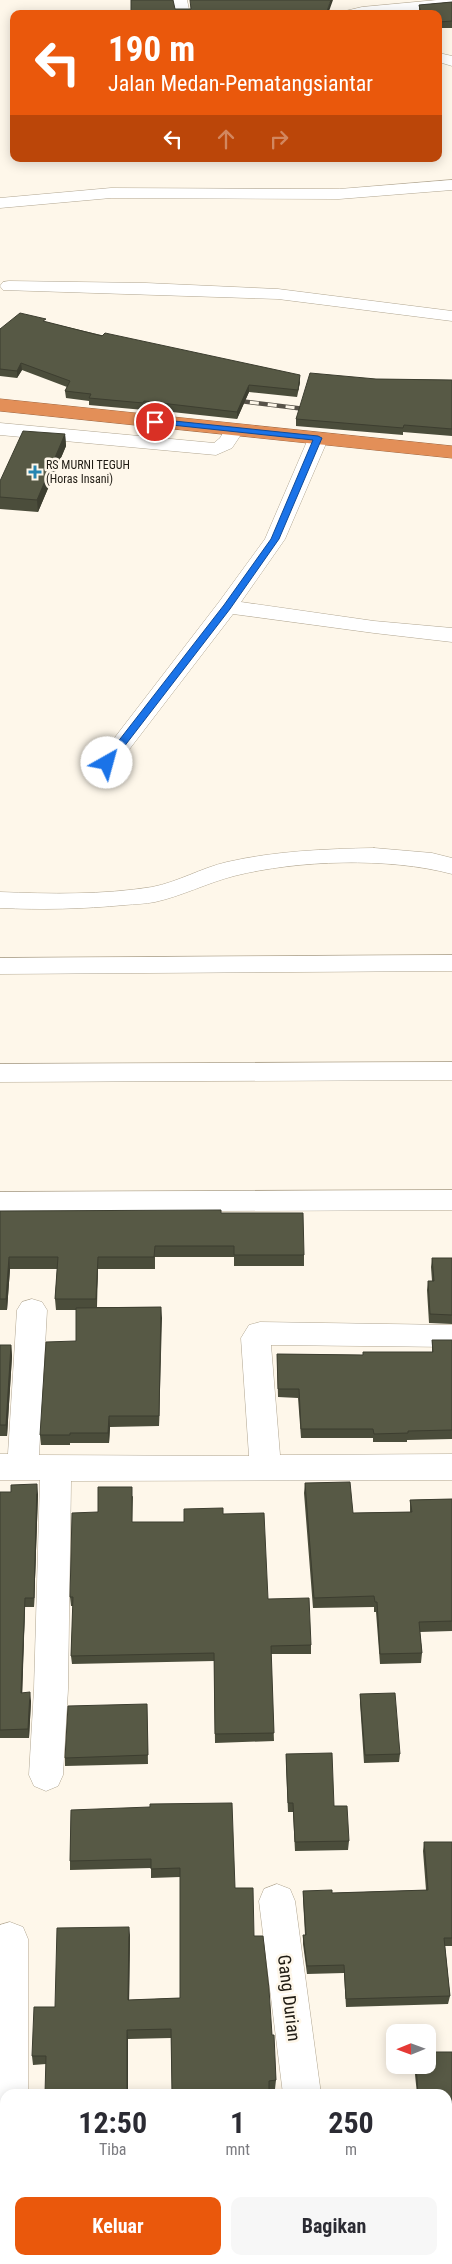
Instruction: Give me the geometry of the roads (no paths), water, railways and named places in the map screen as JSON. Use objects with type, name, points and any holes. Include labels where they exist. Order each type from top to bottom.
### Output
[{"type":"highway","points":[[0,405],[452,452]]},
{"type":"street","points":[[373,10],[452,3]]},
{"type":"street","points":[[0,203],[112,193],[339,194],[452,185]]},
{"type":"street","points":[[8,286],[146,288],[278,294],[452,316]]},
{"type":"street","points":[[0,429],[216,449],[223,447],[227,443],[234,430]]},
{"type":"street","points":[[107,763],[227,607],[275,539],[318,438]]},
{"type":"street","points":[[227,607],[374,627],[452,635]]},
{"type":"street","points":[[0,900],[87,901],[157,894],[227,870],[295,860],[375,856],[411,858],[445,863],[452,866]]},
{"type":"street","points":[[0,966],[452,964]]},
{"type":"street","points":[[0,1073],[452,1071]]},
{"type":"street","points":[[0,1202],[452,1200]]},
{"type":"street","points":[[32,1310],[12,1467],[452,1467]]},
{"type":"street","points":[[265,1468],[256,1338],[260,1333],[452,1336]]},
{"type":"street","points":[[46,1775],[51,1689],[56,1468]]},
{"type":"street","name":"Gang Durian","points":[[277,1901],[301,2089]]},
{"type":"street","points":[[9,2089],[10,1939]]},
{"type":"railway","points":[[232,400],[313,410]]},
{"type":"place","name":"RS MURNI TEGUH (Horas Insani)","points":[[35,472]]}]
